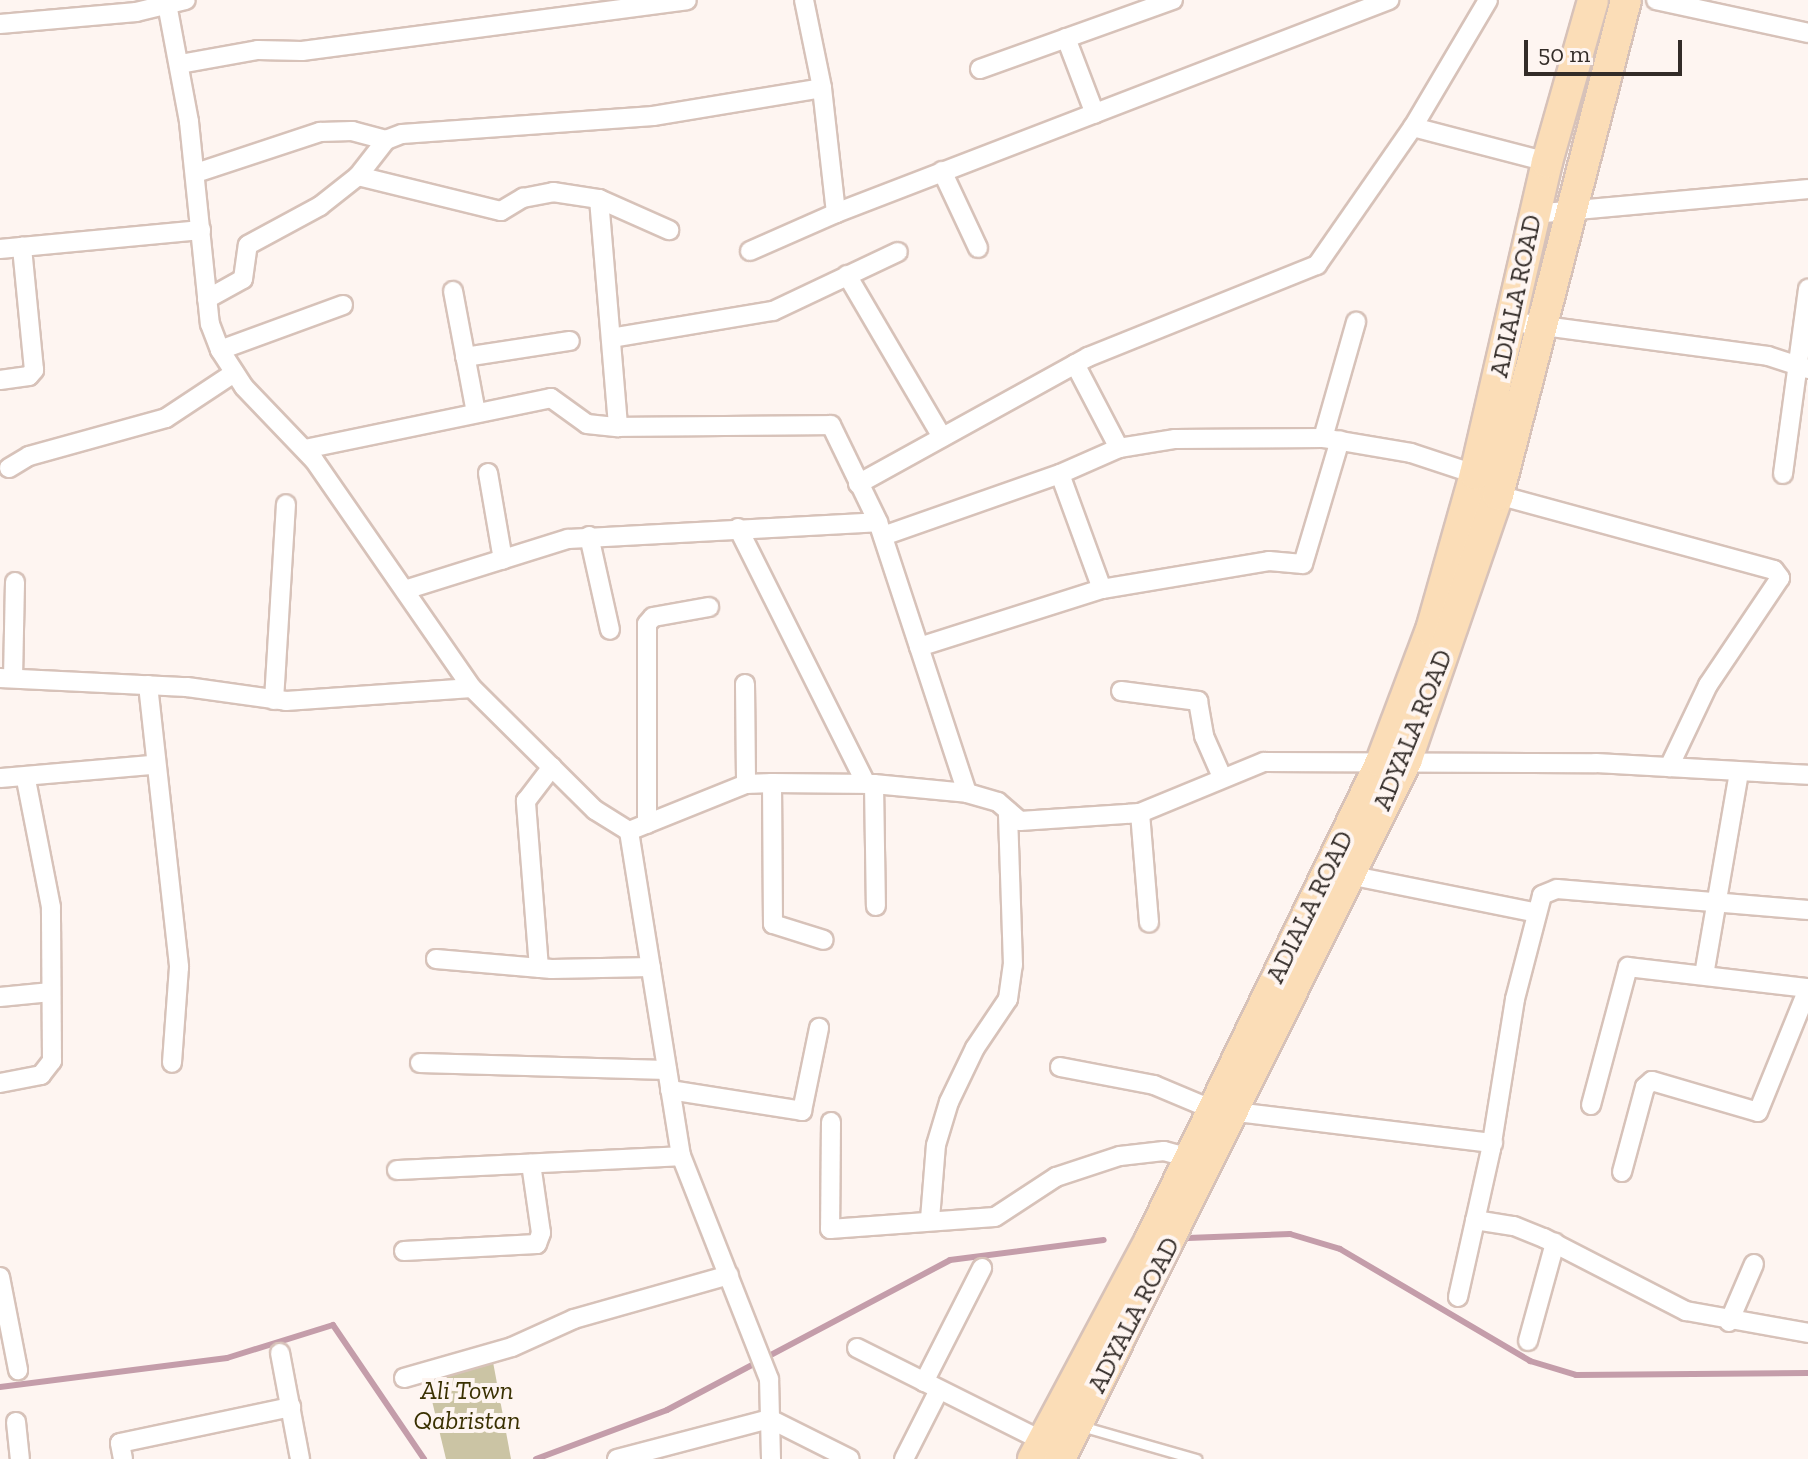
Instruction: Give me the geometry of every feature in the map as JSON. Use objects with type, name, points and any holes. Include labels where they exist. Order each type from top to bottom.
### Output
[{"type":"main road","name":"ADIALA ROAD","points":[[1056,1447],[1187,1157],[1223,1110],[1394,760],[1475,474],[1527,324],[1534,214],[1593,0]]},
{"type":"main road","name":"ADYALA ROAD","points":[[1056,1447],[1223,1110],[1349,875],[1498,495],[1527,324],[1571,211],[1626,0]]},
{"type":"street","points":[[0,24],[34,10],[77,19],[186,0]]},
{"type":"street","points":[[180,64],[258,50],[302,51],[687,0]]},
{"type":"street","points":[[804,0],[822,88],[836,213]]},
{"type":"street","points":[[980,69],[1173,0]]},
{"type":"street","points":[[750,251],[942,171],[1389,0]]},
{"type":"street","points":[[858,484],[1075,364],[1317,265],[1413,127],[1488,0]]},
{"type":"street","points":[[1656,0],[1808,33]]},
{"type":"street","points":[[167,4],[180,64],[196,173],[207,299],[220,350],[234,373],[305,449],[472,688],[595,810],[629,831],[681,1156],[766,1369],[771,1459]]},
{"type":"street","points":[[1066,38],[1095,114]]},
{"type":"street","points":[[207,299],[243,279],[248,245],[320,206],[358,176],[386,140],[402,134],[653,116],[822,88]]},
{"type":"street","points":[[1413,127],[1547,162]]},
{"type":"street","points":[[196,173],[320,132],[352,131],[386,140]]},
{"type":"street","points":[[942,171],[978,248]]},
{"type":"street","points":[[358,176],[501,211],[523,198],[553,192],[599,199],[669,230]]},
{"type":"street","points":[[1534,214],[1808,189]]},
{"type":"street","points":[[599,199],[618,427]]},
{"type":"street","points":[[0,249],[201,230]]},
{"type":"street","points":[[0,380],[29,376],[34,370],[22,247]]},
{"type":"street","points":[[611,338],[773,311],[898,252]]},
{"type":"street","points":[[847,275],[942,437]]},
{"type":"street","points":[[1783,474],[1802,366],[1808,289]]},
{"type":"street","points":[[453,291],[476,413]]},
{"type":"street","points":[[220,350],[343,305]]},
{"type":"street","points":[[919,647],[1102,589],[1269,561],[1303,564],[1356,322]]},
{"type":"street","points":[[1527,324],[1802,366]]},
{"type":"street","points":[[465,357],[570,341]]},
{"type":"street","points":[[1075,364],[1119,448]]},
{"type":"street","points":[[9,468],[29,456],[166,418],[234,373]]},
{"type":"street","points":[[305,449],[551,398],[587,424],[618,427],[831,425],[880,529],[967,793]]},
{"type":"street","points":[[405,590],[589,536],[738,528],[880,529],[1060,474],[1119,448],[1175,439],[1332,439],[1411,453],[1475,474]]},
{"type":"street","points":[[488,473],[503,560]]},
{"type":"street","points":[[1060,474],[1102,589]]},
{"type":"street","points":[[1498,495],[1774,570],[1780,578],[1708,685],[1669,767]]},
{"type":"street","points":[[274,700],[286,504]]},
{"type":"street","points":[[738,528],[870,784],[876,906]]},
{"type":"street","points":[[589,536],[610,630]]},
{"type":"street","points":[[15,582],[6,678],[148,685],[274,700],[472,688]]},
{"type":"street","points":[[647,824],[647,624],[653,617],[709,607]]},
{"type":"street","points":[[745,684],[746,784]]},
{"type":"street","points":[[148,685],[153,765],[179,967],[172,1063]]},
{"type":"street","points":[[1121,691],[1198,701],[1204,736],[1222,777]]},
{"type":"street","points":[[629,831],[746,784],[870,784],[967,793],[998,802],[1020,821],[1140,813],[1264,762],[1394,760],[1669,767],[1808,775]]},
{"type":"street","points":[[0,778],[26,779],[153,765]]},
{"type":"street","points":[[539,968],[526,801],[552,767]]},
{"type":"street","points":[[1704,975],[1739,772]]},
{"type":"street","points":[[0,1083],[48,1069],[51,907],[26,779]]},
{"type":"street","points":[[772,783],[773,924],[824,940]]},
{"type":"street","points":[[930,1219],[936,1145],[949,1102],[975,1048],[1008,999],[1013,965],[1008,811]]},
{"type":"street","points":[[1140,813],[1149,923]]},
{"type":"street","points":[[1349,875],[1533,912]]},
{"type":"street","points":[[1458,1297],[1493,1143],[1533,912],[1542,895],[1557,889],[1808,910]]},
{"type":"street","points":[[436,959],[539,968],[651,967]]},
{"type":"street","points":[[1591,1105],[1628,967],[1808,988],[1758,1112],[1652,1081],[1645,1087],[1622,1172]]},
{"type":"street","points":[[0,997],[51,992]]},
{"type":"street","points":[[670,1090],[802,1111],[819,1028]]},
{"type":"street","points":[[420,1063],[667,1070]]},
{"type":"street","points":[[1060,1067],[1154,1085],[1223,1110],[1493,1143]]},
{"type":"street","points":[[831,1122],[830,1229],[930,1219],[995,1217],[1056,1177],[1120,1156],[1164,1151],[1187,1157]]},
{"type":"street","points":[[397,1170],[681,1156]]},
{"type":"street","points":[[404,1251],[537,1244],[541,1233],[531,1164]]},
{"type":"street","points":[[1475,1220],[1514,1226],[1555,1243],[1686,1311],[1729,1322],[1808,1333]]},
{"type":"street","points":[[1528,1341],[1555,1243]]},
{"type":"street","points":[[1729,1322],[1754,1264]]},
{"type":"street","points":[[904,1459],[982,1268]]},
{"type":"street","points":[[404,1378],[512,1347],[574,1319],[729,1275]]},
{"type":"street","points":[[0,1277],[18,1370]]},
{"type":"street","points":[[857,1348],[1056,1447]]},
{"type":"street","points":[[280,1353],[300,1459]]},
{"type":"street","points":[[123,1459],[120,1443],[291,1407]]},
{"type":"street","points":[[617,1459],[770,1419],[850,1459]]},
{"type":"street","points":[[16,1422],[20,1459]]},
{"type":"lane","points":[[1056,1447],[1196,1459]]},
{"type":"green space","name":"Ali Town Qabristan","points":[[493,1362],[511,1459],[446,1459],[427,1380]]},
{"type":"waterway","points":[[1188,1238],[1290,1234],[1340,1249],[1530,1361],[1576,1375],[1808,1373]]},
{"type":"waterway","points":[[536,1459],[667,1410],[950,1260],[1104,1240]]},
{"type":"waterway","points":[[0,1387],[227,1358],[333,1325],[424,1459]]}]
